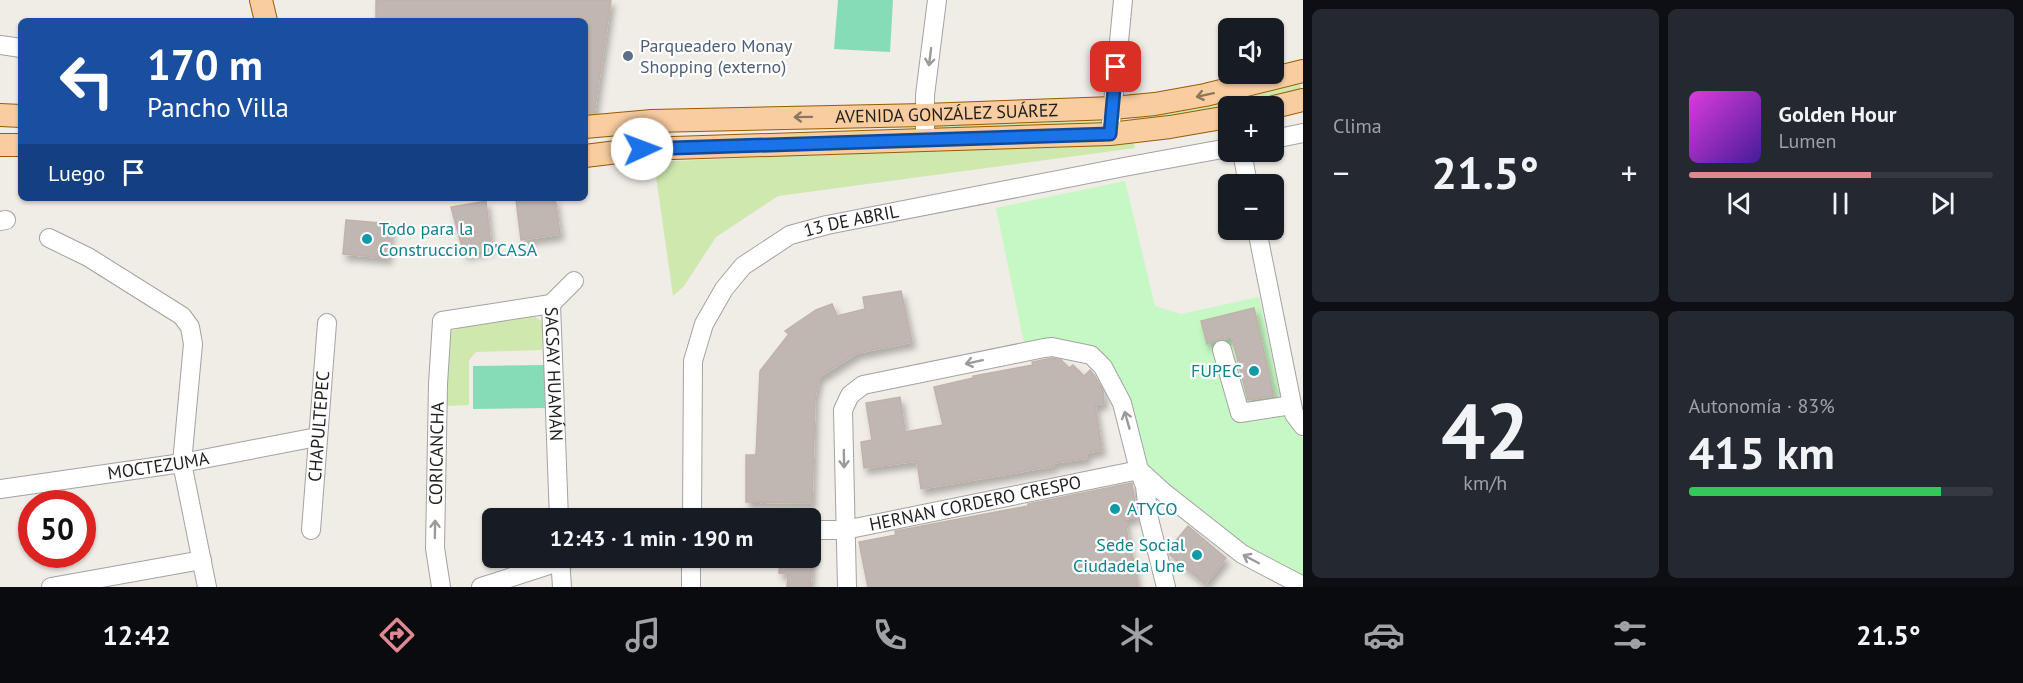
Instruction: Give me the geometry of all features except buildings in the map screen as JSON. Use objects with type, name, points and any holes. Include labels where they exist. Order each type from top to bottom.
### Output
[{"type":"main road","points":[[261,0],[265,18]]},
{"type":"main road","name":"AVENIDA GONZÁLEZ SUÁREZ","points":[[588,127],[652,121],[1113,108],[1155,104],[1205,95],[1303,71]]},
{"type":"main road","points":[[1284,105],[1303,100]]},
{"type":"main road","points":[[0,115],[18,117]]},
{"type":"main road","name":"AVENIDA GONZÁLEZ SUÁREZ","points":[[588,156],[642,149],[1110,134],[1218,119]]},
{"type":"main road","points":[[0,145],[18,145]]},
{"type":"street","points":[[925,139],[925,95],[937,0]]},
{"type":"street","points":[[1110,134],[1123,0]]},
{"type":"street","points":[[0,45],[18,48]]},
{"type":"street","points":[[1284,138],[1303,133]]},
{"type":"street","name":"13 DE ABRIL","points":[[692,508],[693,361],[704,324],[724,289],[743,266],[765,250],[790,235],[826,225],[1218,150]]},
{"type":"street","points":[[48,238],[88,257],[182,316],[190,327],[193,344],[182,463],[207,587]]},
{"type":"street","points":[[1259,240],[1294,414],[1303,426]]},
{"type":"street","points":[[551,304],[574,281]]},
{"type":"street","name":"SACSAY HUAMÁN","points":[[442,321],[551,304],[559,508]]},
{"type":"street","name":"CORICANCHA","points":[[441,587],[435,548],[438,384],[442,321]]},
{"type":"street","name":"CHAPULTEPEC","points":[[311,530],[327,324]]},
{"type":"street","points":[[847,587],[843,410],[850,395],[862,385],[1052,347],[1091,355],[1103,367],[1122,403],[1145,486],[1149,519],[1166,587]]},
{"type":"street","points":[[1222,350],[1240,413],[1292,405]]},
{"type":"street","name":"MOCTEZUMA","points":[[0,489],[182,463],[317,437]]},
{"type":"street","points":[[1139,470],[1242,554],[1303,586]]},
{"type":"street","name":"HERNAN CORDERO CRESPO","points":[[821,530],[845,530],[1139,470]]},
{"type":"street","points":[[51,587],[202,560]]},
{"type":"street","points":[[481,587],[537,568]]},
{"type":"street","points":[[562,587],[563,568]]},
{"type":"street","points":[[691,568],[691,587]]},
{"type":"green space","points":[[838,0],[893,0],[890,52],[834,49]]},
{"type":"green space","points":[[1298,82],[1301,87],[1300,91],[1284,96],[1225,96]]},
{"type":"green space","points":[[1218,97],[1218,110],[1136,121],[1132,114]]},
{"type":"green space","points":[[1102,116],[1104,123],[935,132],[928,123]]},
{"type":"green space","points":[[1133,140],[1135,148],[778,196],[716,237],[684,286],[673,296],[654,162]]},
{"type":"green space","points":[[1125,181],[1155,306],[1181,314],[1259,297],[1285,416],[1303,439],[1303,581],[1276,570],[1149,471],[1105,364],[1025,348],[996,208]]},
{"type":"green space","points":[[534,316],[543,322],[542,350],[476,352],[469,360],[469,405],[447,406],[445,340],[448,332]]},
{"type":"green space","points":[[544,365],[545,408],[473,409],[473,366]]},
{"type":"place","name":"Parqueadero Monay Shopping (externo)","points":[[628,56]]},
{"type":"place","name":"Todo para la Construccion D'CASA","points":[[367,239]]},
{"type":"place","name":"FUPEC","points":[[1254,371]]},
{"type":"place","name":"ATYCO","points":[[1115,509]]},
{"type":"place","name":"Sede Social Ciudadela Une","points":[[1197,555]]},
{"type":"route","points":[[642,149],[1110,134],[1116,67]]}]
